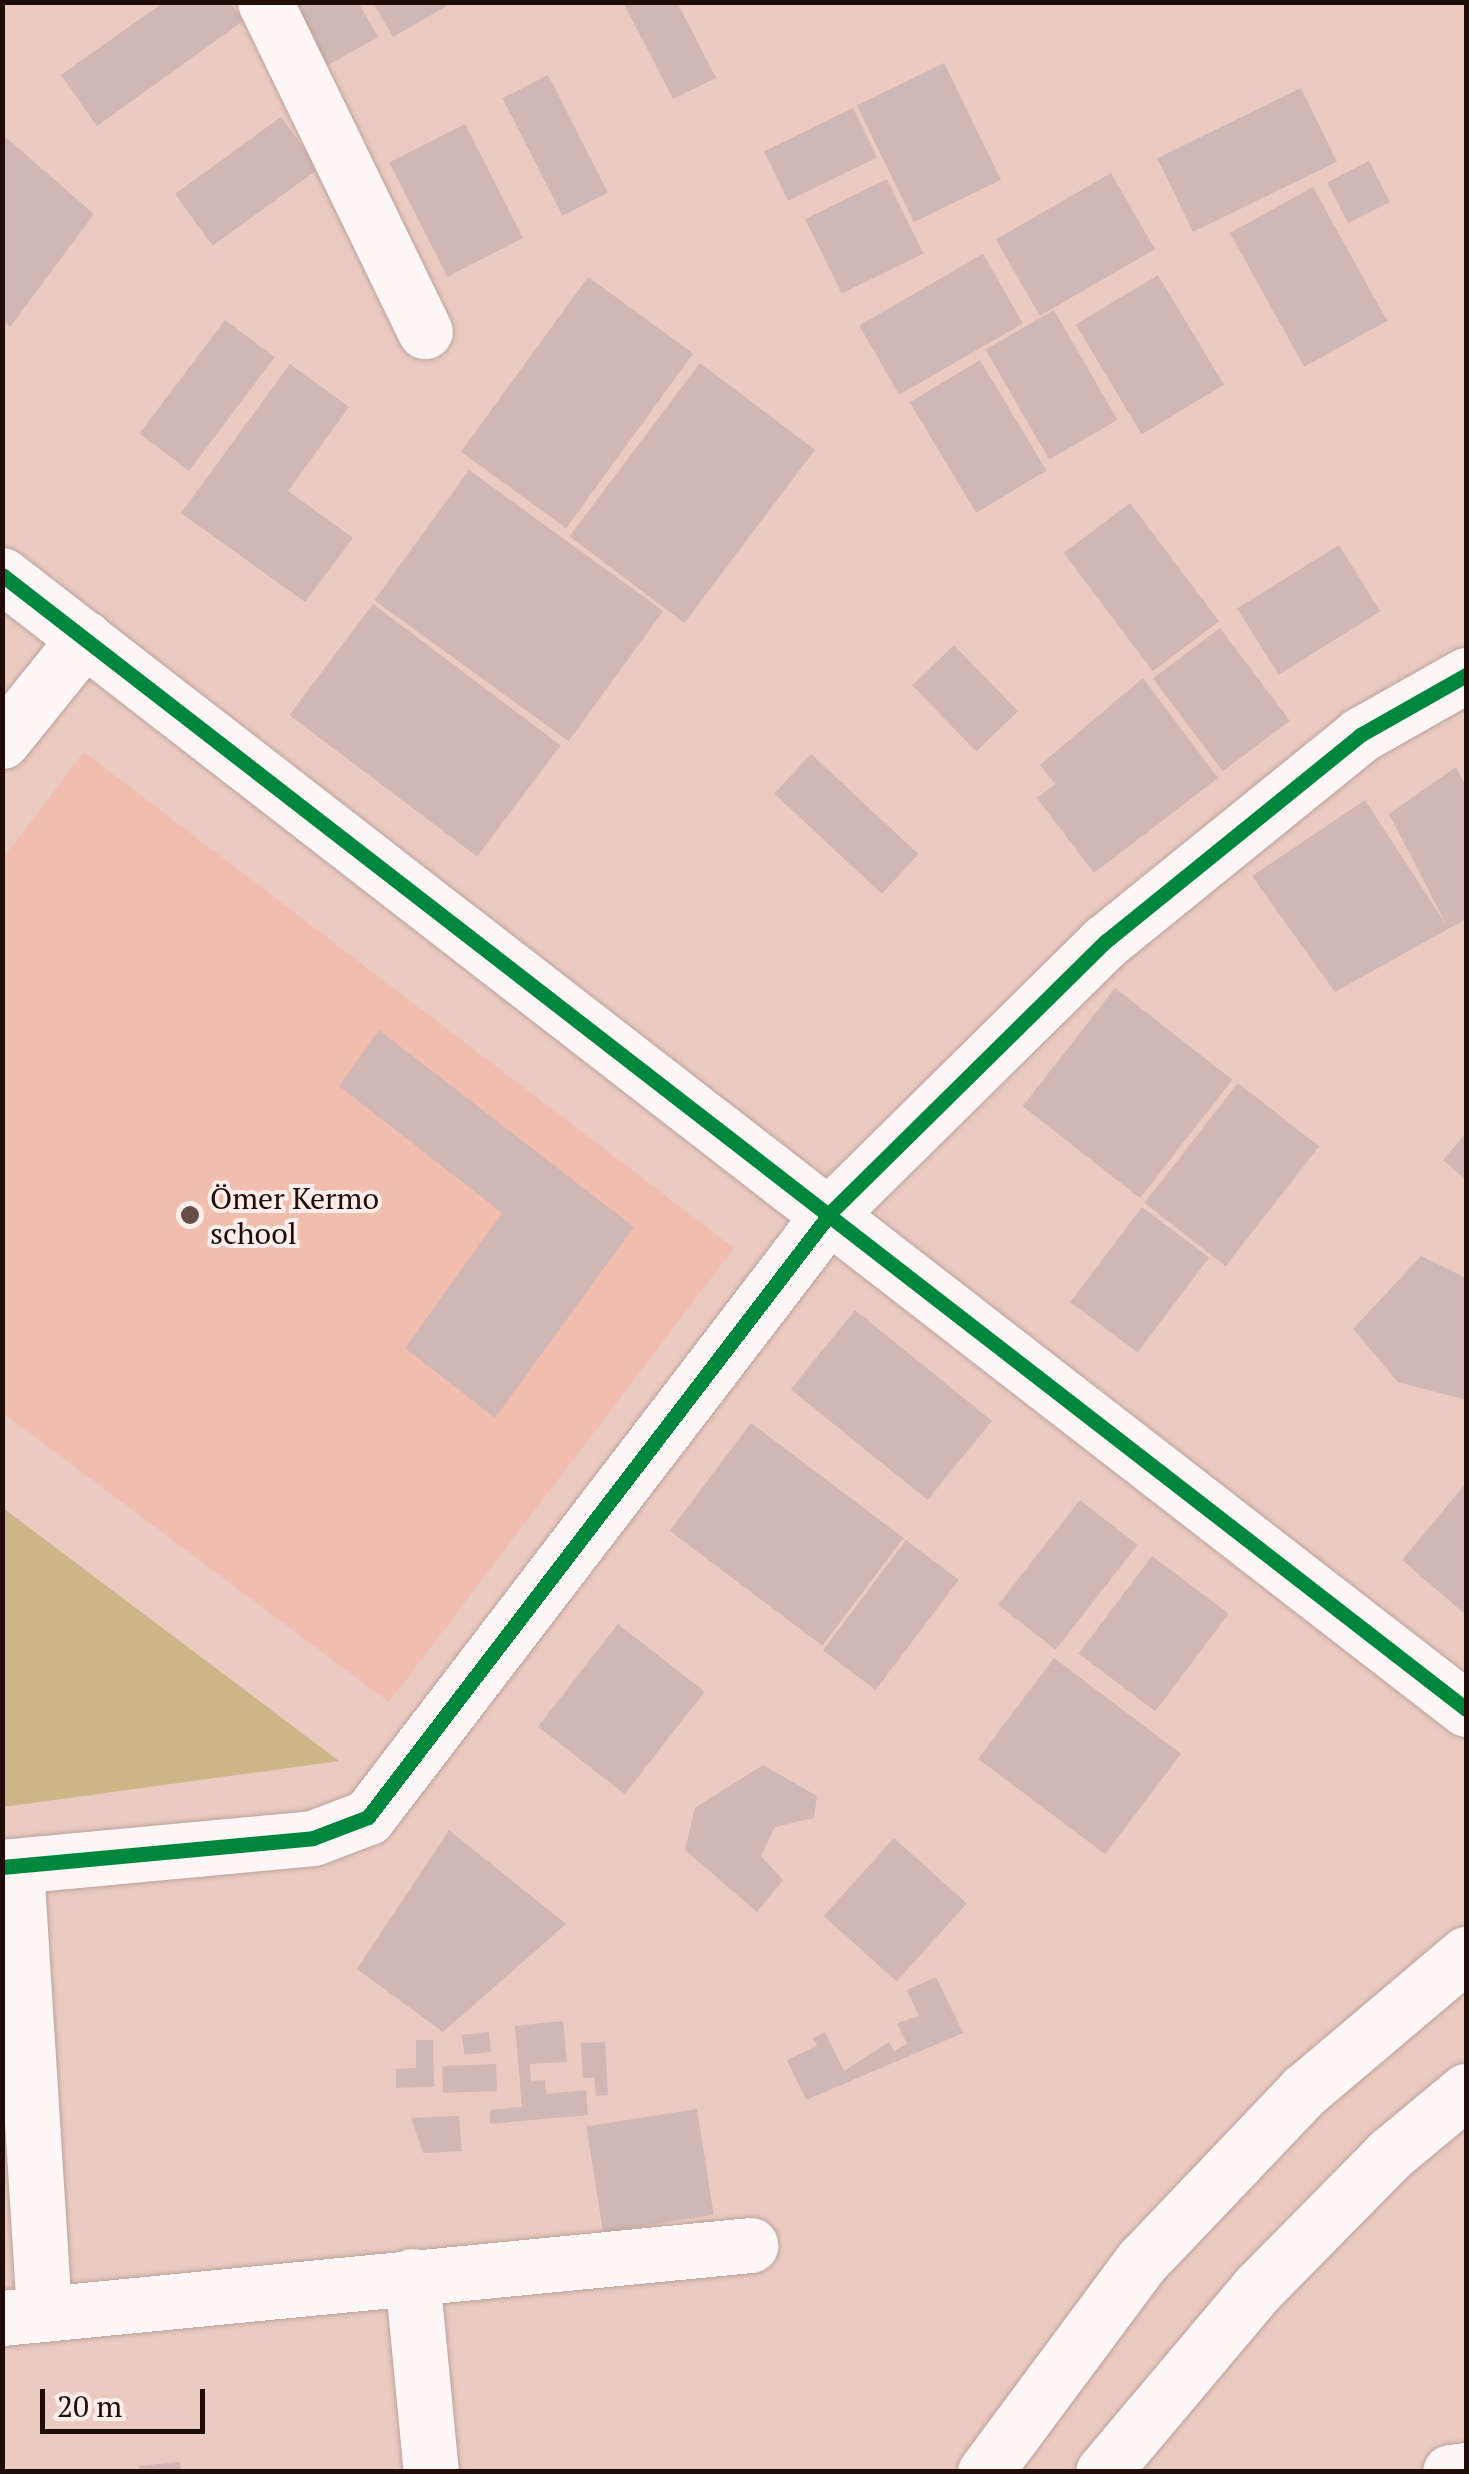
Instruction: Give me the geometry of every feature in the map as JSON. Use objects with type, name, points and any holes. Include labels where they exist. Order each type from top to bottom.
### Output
[{"type":"street","points":[[265,2],[425,330]]},
{"type":"street","points":[[2,575],[832,1212],[1466,1710]]},
{"type":"street","points":[[2,740],[85,638]]},
{"type":"street","points":[[750,2245],[23,2316],[9,1867],[313,1838],[368,1818],[832,1212],[1106,941],[1360,735],[1466,675]]},
{"type":"street","points":[[985,2472],[1140,2262],[1305,2090],[1466,1954]]},
{"type":"street","points":[[1103,2472],[1258,2288],[1390,2154],[1466,2091]]},
{"type":"street","points":[[412,2276],[432,2472]]},
{"type":"street","points":[[1450,2472],[1466,2470]]},
{"type":"shaded area","points":[[84,752],[734,1248],[389,1702],[3,1413],[2,859]]},
{"type":"shaded area","points":[[3,1508],[339,1761],[3,1807]]},
{"type":"building","points":[[164,2],[230,2],[243,21],[97,126],[61,75]]},
{"type":"building","points":[[291,2],[358,2],[378,37],[328,65]]},
{"type":"building","points":[[373,2],[445,2],[447,6],[393,37]]},
{"type":"building","points":[[623,2],[677,2],[716,78],[673,99]]},
{"type":"building","points":[[944,63],[1001,180],[914,222],[857,106]]},
{"type":"building","points":[[548,75],[608,193],[562,216],[503,98]]},
{"type":"building","points":[[1301,88],[1337,162],[1193,232],[1157,158]]},
{"type":"building","points":[[853,108],[877,157],[788,201],[764,151]]},
{"type":"building","points":[[281,117],[319,169],[213,246],[175,194]]},
{"type":"building","points":[[465,124],[523,238],[447,277],[389,163]]},
{"type":"building","points":[[2,134],[94,214],[10,327],[2,319]]},
{"type":"building","points":[[1369,161],[1390,202],[1348,223],[1327,182]]},
{"type":"building","points":[[1111,173],[1155,249],[1040,316],[996,240]]},
{"type":"building","points":[[887,179],[923,254],[842,293],[805,219]]},
{"type":"building","points":[[1313,187],[1387,321],[1304,367],[1230,233]]},
{"type":"building","points":[[983,254],[1023,323],[899,395],[859,326]]},
{"type":"building","points":[[1158,275],[1224,385],[1142,434],[1076,324]]},
{"type":"building","points":[[588,277],[693,353],[566,528],[461,452]]},
{"type":"building","points":[[1054,310],[1118,420],[1049,459],[986,350]]},
{"type":"building","points":[[225,320],[275,357],[189,471],[140,433]]},
{"type":"building","points":[[980,360],[1046,471],[976,513],[910,402]]},
{"type":"building","points":[[700,363],[815,450],[684,623],[569,536]]},
{"type":"building","points":[[290,364],[349,407],[288,491],[353,538],[305,602],[181,513]]},
{"type":"building","points":[[469,470],[663,611],[569,741],[374,600]]},
{"type":"building","points":[[1130,503],[1219,621],[1153,671],[1064,553]]},
{"type":"building","points":[[1339,545],[1380,611],[1279,675],[1237,609]]},
{"type":"building","points":[[373,604],[561,745],[477,856],[289,715]]},
{"type":"building","points":[[1220,628],[1290,721],[1223,771],[1153,679]]},
{"type":"building","points":[[954,645],[1018,711],[976,751],[912,685]]},
{"type":"building","points":[[1143,678],[1218,778],[1094,873],[1037,798],[1055,784],[1040,765]]},
{"type":"building","points":[[811,754],[919,854],[882,894],[774,793]]},
{"type":"building","points":[[1456,767],[1466,787],[1466,919],[1335,992],[1252,876],[1365,800],[1447,926],[1389,814]]},
{"type":"building","points":[[1115,988],[1232,1080],[1140,1198],[1023,1106]]},
{"type":"building","points":[[379,1030],[634,1227],[495,1418],[405,1348],[502,1213],[339,1086]]},
{"type":"building","points":[[1238,1083],[1319,1146],[1226,1266],[1144,1203]]},
{"type":"building","points":[[1466,1133],[1466,1180],[1443,1160]]},
{"type":"building","points":[[1142,1207],[1209,1258],[1137,1353],[1070,1302]]},
{"type":"building","points":[[1421,1256],[1466,1278],[1466,1400],[1398,1382],[1353,1329]]},
{"type":"building","points":[[855,1310],[992,1421],[928,1500],[791,1389]]},
{"type":"building","points":[[751,1423],[904,1538],[822,1646],[670,1531]]},
{"type":"building","points":[[1466,1483],[1466,1615],[1402,1560]]},
{"type":"building","points":[[1080,1500],[1138,1545],[1056,1650],[998,1605]]},
{"type":"building","points":[[906,1540],[959,1580],[876,1690],[823,1650]]},
{"type":"building","points":[[1152,1556],[1229,1614],[1155,1711],[1079,1653]]},
{"type":"building","points":[[618,1624],[705,1692],[625,1794],[538,1726]]},
{"type":"building","points":[[1054,1658],[1181,1754],[1105,1854],[978,1759]]},
{"type":"building","points":[[763,1765],[817,1796],[814,1818],[775,1827],[761,1856],[783,1880],[757,1912],[685,1850],[695,1808]]},
{"type":"building","points":[[449,1830],[566,1924],[443,2032],[357,1969]]},
{"type":"building","points":[[894,1838],[967,1904],[897,1982],[824,1916]]},
{"type":"building","points":[[936,1977],[963,2033],[806,2100],[787,2060],[817,2046],[813,2038],[825,2032],[844,2071],[889,2042],[894,2051],[907,2044],[897,2023],[919,2016],[907,1990]]},
{"type":"building","points":[[563,2021],[567,2062],[530,2064],[531,2081],[545,2080],[546,2094],[586,2090],[588,2115],[490,2124],[490,2110],[522,2107],[515,2026]]},
{"type":"building","points":[[489,2032],[491,2052],[464,2055],[462,2035]]},
{"type":"building","points":[[416,2040],[433,2040],[434,2087],[396,2088],[396,2069],[416,2068]]},
{"type":"building","points":[[605,2042],[608,2095],[596,2096],[594,2078],[583,2078],[581,2043]]},
{"type":"building","points":[[496,2064],[497,2091],[443,2093],[442,2066]]},
{"type":"building","points":[[697,2109],[714,2215],[603,2232],[586,2127]]},
{"type":"building","points":[[459,2116],[462,2151],[423,2153],[411,2118]]},
{"type":"building","points":[[180,2462],[181,2472],[140,2472],[139,2466]]},
{"type":"cycle path","points":[[2,575],[1466,1709]]},
{"type":"cycle path","points":[[2,1867],[313,1838],[368,1817],[831,1212],[1106,941],[1360,735],[1466,675]]},
{"type":"place","name":"Ömer Kermo school","points":[[190,1215]]}]
